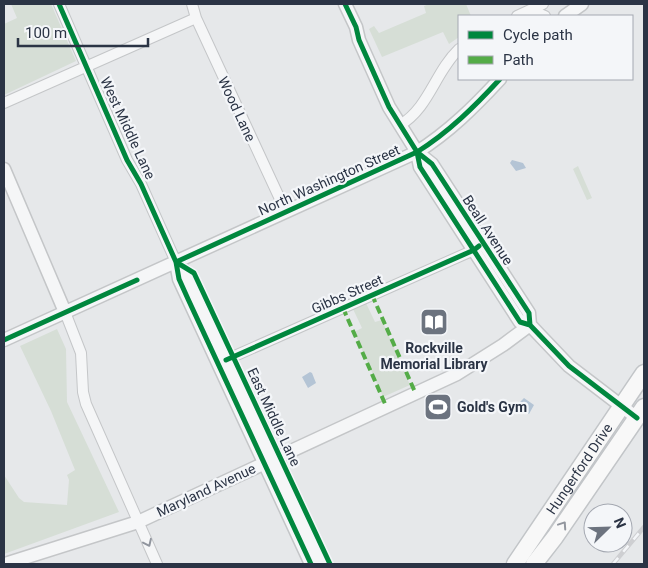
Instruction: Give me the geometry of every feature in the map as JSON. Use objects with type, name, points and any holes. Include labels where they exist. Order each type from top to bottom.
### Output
[{"type":"main road","name":"Hungerford Drive","points":[[515,564],[644,373]]},
{"type":"main road","name":"Hungerford Drive","points":[[534,564],[555,537],[641,412]]},
{"type":"street","name":"West Middle Lane","points":[[59,4],[127,160],[141,184],[176,262]]},
{"type":"street","name":"Wood Lane","points":[[192,4],[196,18],[286,212]]},
{"type":"street","name":"Beall Avenue","points":[[345,4],[356,27],[366,37],[400,112],[400,123],[418,152],[420,167],[529,313],[530,325],[569,366],[622,407],[641,412]]},
{"type":"street","points":[[519,15],[543,4]]},
{"type":"street","points":[[566,15],[582,4]]},
{"type":"street","points":[[531,10],[543,15]]},
{"type":"street","points":[[4,103],[196,18]]},
{"type":"street","name":"North Washington Street","points":[[400,123],[409,120],[421,106],[447,62],[458,50]]},
{"type":"street","name":"North Washington Street","points":[[4,340],[418,152],[444,134],[465,116],[499,80]]},
{"type":"street","points":[[4,169],[82,353],[83,392],[86,404],[157,564]]},
{"type":"street","name":"Gibbs Street","points":[[223,361],[479,247]]},
{"type":"street","name":"East Middle Lane","points":[[176,262],[188,275],[223,361],[313,561]]},
{"type":"street","name":"Maryland Avenue","points":[[5,564],[138,522],[463,370],[503,346],[530,325]]},
{"type":"shaded area","points":[[11,4],[51,4],[76,61],[4,95],[4,24],[17,18]]},
{"type":"shaded area","points":[[429,4],[466,4],[471,15],[458,15],[458,38],[449,44],[443,32],[382,57],[369,29],[374,26],[379,33],[426,13],[424,6]]},
{"type":"shaded area","points":[[578,166],[592,198],[587,200],[573,169]]},
{"type":"shaded area","points":[[366,303],[375,322],[382,320],[410,385],[383,397],[354,332],[362,328],[353,309]]},
{"type":"shaded area","points":[[57,329],[66,349],[67,402],[119,512],[4,554],[4,475],[19,498],[24,502],[67,505],[69,480],[67,475],[75,470],[51,411],[20,346]]},
{"type":"water","points":[[512,160],[523,163],[526,168],[516,171],[510,163]]},
{"type":"water","points":[[310,372],[316,383],[308,388],[302,377]]},
{"type":"water","points":[[524,398],[534,405],[529,414],[517,405]]},
{"type":"railway","points":[[613,564],[644,527]]},
{"type":"marked path","points":[[372,295],[415,392]]},
{"type":"marked path","points":[[343,308],[386,406]]},
{"type":"cycle path","points":[[59,4],[127,160],[141,184],[176,262],[179,279],[311,564]]},
{"type":"cycle path","points":[[345,4],[389,107],[417,152],[432,164],[529,313],[530,325]]},
{"type":"cycle path","points":[[176,262],[417,152],[461,118],[499,80]]},
{"type":"cycle path","points":[[417,152],[420,167],[520,322],[530,325],[569,366],[637,418]]},
{"type":"cycle path","points":[[226,360],[474,250],[479,246]]},
{"type":"cycle path","points":[[176,262],[194,273],[330,564]]},
{"type":"cycle path","points":[[4,340],[137,280]]},
{"type":"place","name":"Rockville Memorial Library","points":[[434,322]]},
{"type":"place","name":"Gold's Gym","points":[[438,407]]}]
